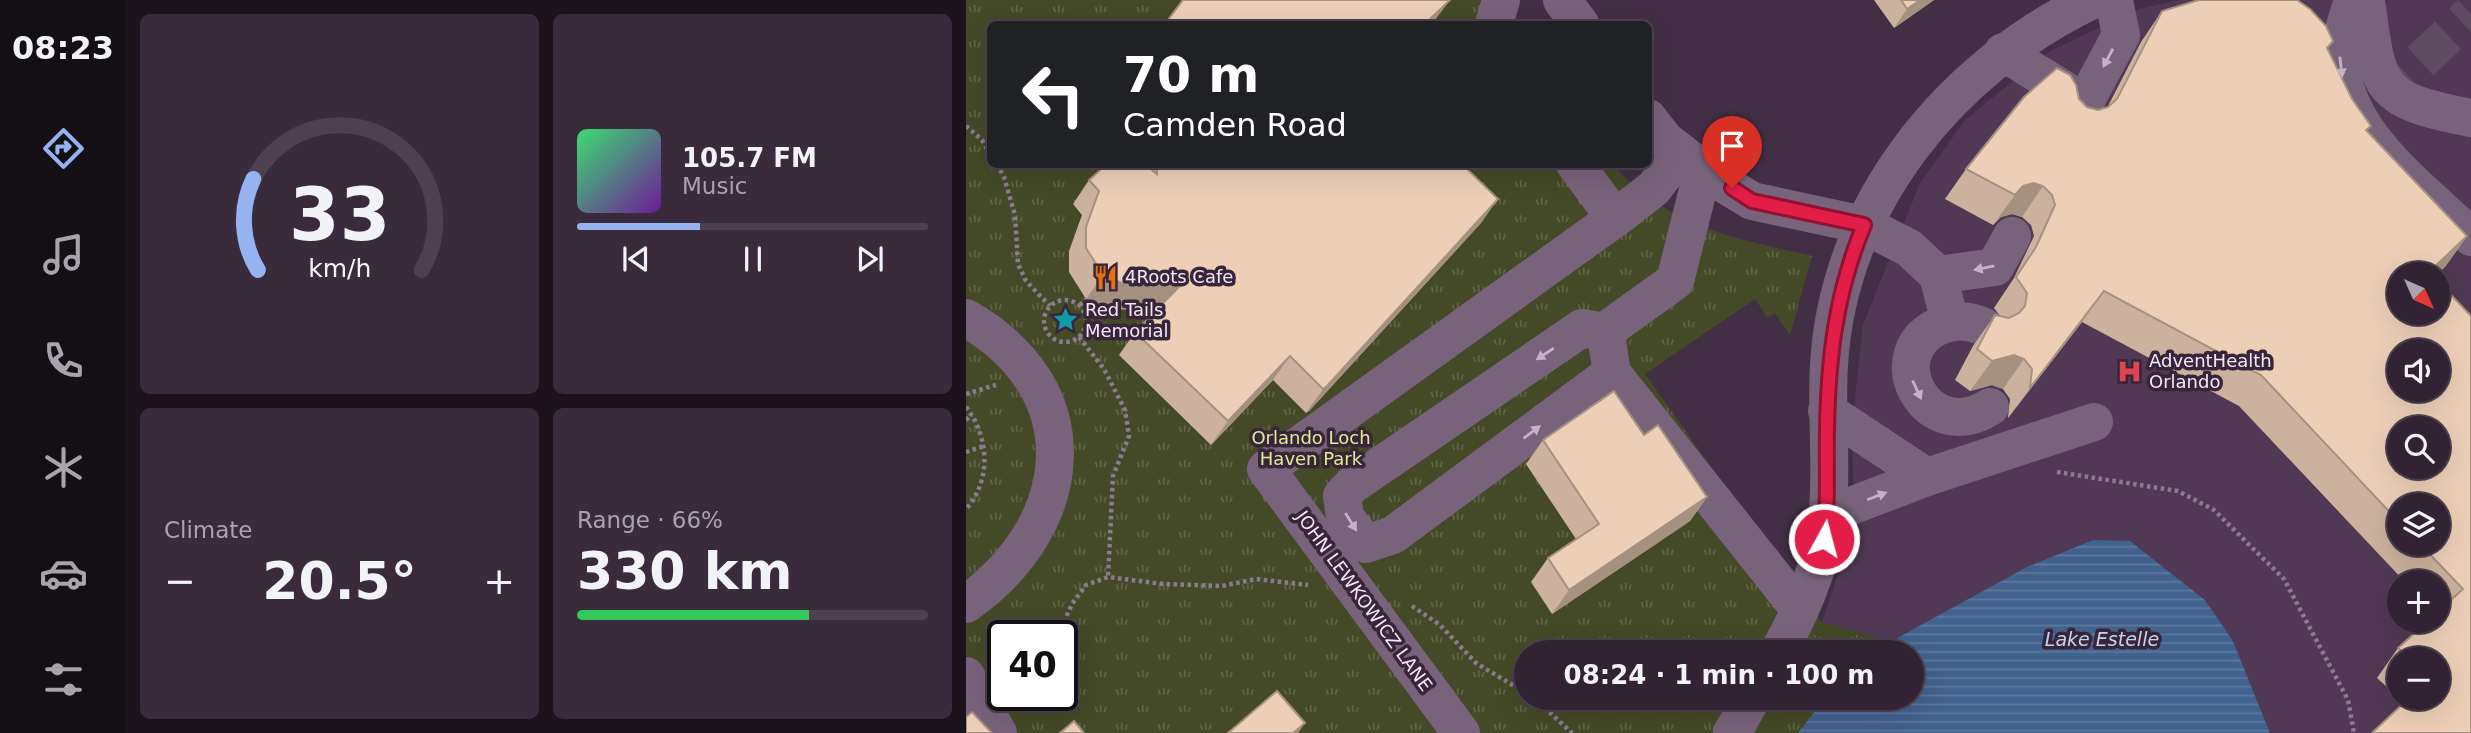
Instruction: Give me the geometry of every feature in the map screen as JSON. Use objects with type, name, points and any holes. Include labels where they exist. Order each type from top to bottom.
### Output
[{"type":"street","points":[[1495,21],[1501,0]]},
{"type":"street","points":[[1562,0],[1578,21]]},
{"type":"street","points":[[1785,640],[1800,610],[1824,539],[1827,515],[1829,362],[1838,300],[1864,225],[1895,166],[1945,106],[2003,52],[2047,22],[2092,0]]},
{"type":"street","points":[[2003,52],[2064,90],[2078,115],[2121,35],[2114,0]]},
{"type":"street","points":[[2353,0],[2339,55],[2343,88],[2364,129],[2471,237]]},
{"type":"street","points":[[2366,0],[2375,61],[2391,91],[2404,102],[2424,109],[2471,118]]},
{"type":"street","points":[[1652,123],[1665,140],[1752,201],[1864,225],[1909,248],[1938,275],[1967,325],[1932,330],[1920,341],[1911,370],[1914,386],[1921,400],[1934,411],[1948,417],[1964,418],[1990,407]]},
{"type":"street","points":[[1578,168],[1615,218],[1692,161]]},
{"type":"street","points":[[1612,373],[1392,535],[1366,544],[1345,517],[1342,496],[1352,485],[1582,328],[1604,332],[1675,281],[1692,161]]},
{"type":"street","name":"JOHN LEWKOWICZ LANE","points":[[1461,733],[1266,469],[1615,218]]},
{"type":"street","points":[[1938,275],[1995,267],[2012,236]]},
{"type":"street","points":[[966,318],[991,332],[1027,366],[1046,400],[1055,436],[1056,469],[1043,508],[1013,562],[987,589],[966,604]]},
{"type":"street","points":[[1604,332],[1612,373],[1800,610]]},
{"type":"street","points":[[1828,411],[1927,477]]},
{"type":"street","points":[[1827,515],[1927,477],[2094,422]]},
{"type":"street","points":[[966,676],[998,733]]},
{"type":"street","points":[[1732,733],[1745,710]]},
{"type":"path","points":[[966,126],[987,149]]},
{"type":"path","points":[[999,168],[1015,215],[1018,264],[1026,281],[1050,306]]},
{"type":"path","points":[[1080,305],[1086,299]]},
{"type":"path","points":[[1062,300],[1080,305],[1086,318],[1079,337],[1066,342],[1049,334],[1044,320],[1050,306],[1062,300]]},
{"type":"path","points":[[1079,337],[1104,369],[1115,389],[1125,410],[1129,436],[1113,475],[1108,577]]},
{"type":"path","points":[[966,394],[979,392],[1007,380]]},
{"type":"path","points":[[966,407],[984,446],[984,471],[966,509]]},
{"type":"path","points":[[966,419],[972,415]]},
{"type":"path","points":[[966,452],[984,446]]},
{"type":"path","points":[[2054,471],[2178,492],[2214,510],[2284,579],[2348,700],[2354,733]]},
{"type":"path","points":[[1065,620],[1072,604],[1086,586],[1108,577],[1163,584],[1222,586],[1256,579],[1357,590],[1391,596],[1421,610],[1476,663],[1514,686]]},
{"type":"path","points":[[1547,710],[1572,733]]},
{"type":"shaded area","name":"AdventHealth Orlando","points":[[2180,0],[2358,0],[2386,6],[2387,0],[2471,0],[2471,733],[2270,733],[2233,641],[2205,600],[2129,541],[1896,640],[1879,640],[1822,622],[1854,528],[1852,426],[1863,325],[1920,183],[1965,120],[2050,51],[2139,9]]},
{"type":"green space","name":"Orlando Loch Haven Park","points":[[966,0],[1489,0],[1504,21],[987,21],[987,168],[1616,168],[1635,187],[1681,217],[1729,236],[1812,256],[1790,335],[1775,313],[1768,318],[1755,299],[1645,374],[1821,622],[1888,640],[1514,640],[1514,710],[1909,710],[1895,733],[966,733]]},
{"type":"green space","name":"Orlando Loch Haven Park","points":[[1979,593],[1924,685],[1924,640],[1894,640]]},
{"type":"water","name":"Lake Estelle","points":[[2093,540],[2130,541],[2205,600],[2233,641],[2270,733],[1798,733],[1816,710],[1924,710],[1924,640],[1894,640],[2027,567]]},
{"type":"building","points":[[1183,0],[1450,0],[1426,21],[1167,21]]},
{"type":"building","points":[[1901,0],[1920,0],[1907,9]]},
{"type":"building","points":[[2199,0],[2297,0],[2326,26],[2333,41],[2327,48],[2352,99],[2371,126],[2366,130],[2467,236],[2440,262],[2387,262],[2387,326],[2450,326],[2450,294],[2471,316],[2471,733],[2372,733],[2396,710],[2450,710],[2450,647],[2399,647],[2415,633],[2450,633],[2450,601],[2463,589],[2450,575],[2450,570],[2445,570],[2431,556],[2450,556],[2450,493],[2387,493],[2387,509],[2261,375],[2104,291],[2030,388],[2032,369],[2024,359],[2014,355],[1992,361],[1977,349],[1995,315],[2009,318],[2025,306],[2027,293],[2016,277],[2036,247],[2055,205],[2052,195],[2043,186],[2034,183],[2023,186],[2015,195],[1966,169],[2024,97],[2057,68],[2070,75],[2076,85],[2079,99],[2087,107],[2098,110],[2108,107],[2117,99],[2162,11]]},
{"type":"building","points":[[1102,168],[1150,168],[1157,174],[1157,168],[1466,168],[1498,199],[1327,386],[1323,389],[1290,356],[1228,421],[1135,332],[1180,286],[1129,286],[1103,275],[1086,248],[1086,227],[1099,191],[1089,180]]},
{"type":"building","points":[[1614,391],[1644,435],[1658,425],[1707,497],[1569,590],[1548,558],[1599,524],[1543,440]]},
{"type":"building","points":[[1277,691],[1305,723],[1293,733],[1228,733]]},
{"type":"building","points":[[972,712],[992,733],[966,733],[966,717]]},
{"type":"building","points":[[1074,721],[1084,733],[1060,733]]},
{"type":"tunnel","points":[[2337,139],[2471,14]]},
{"type":"place","name":"4Roots Cafe","points":[[1105,277]]},
{"type":"place","name":"Red Tails Memorial","points":[[1065,320]]},
{"type":"place","name":"AdventHealth Orlando","points":[[2129,371]]},
{"type":"route","points":[[1732,188],[1752,201],[1864,225],[1838,300],[1829,362],[1826,433],[1828,506],[1824,539]]}]
